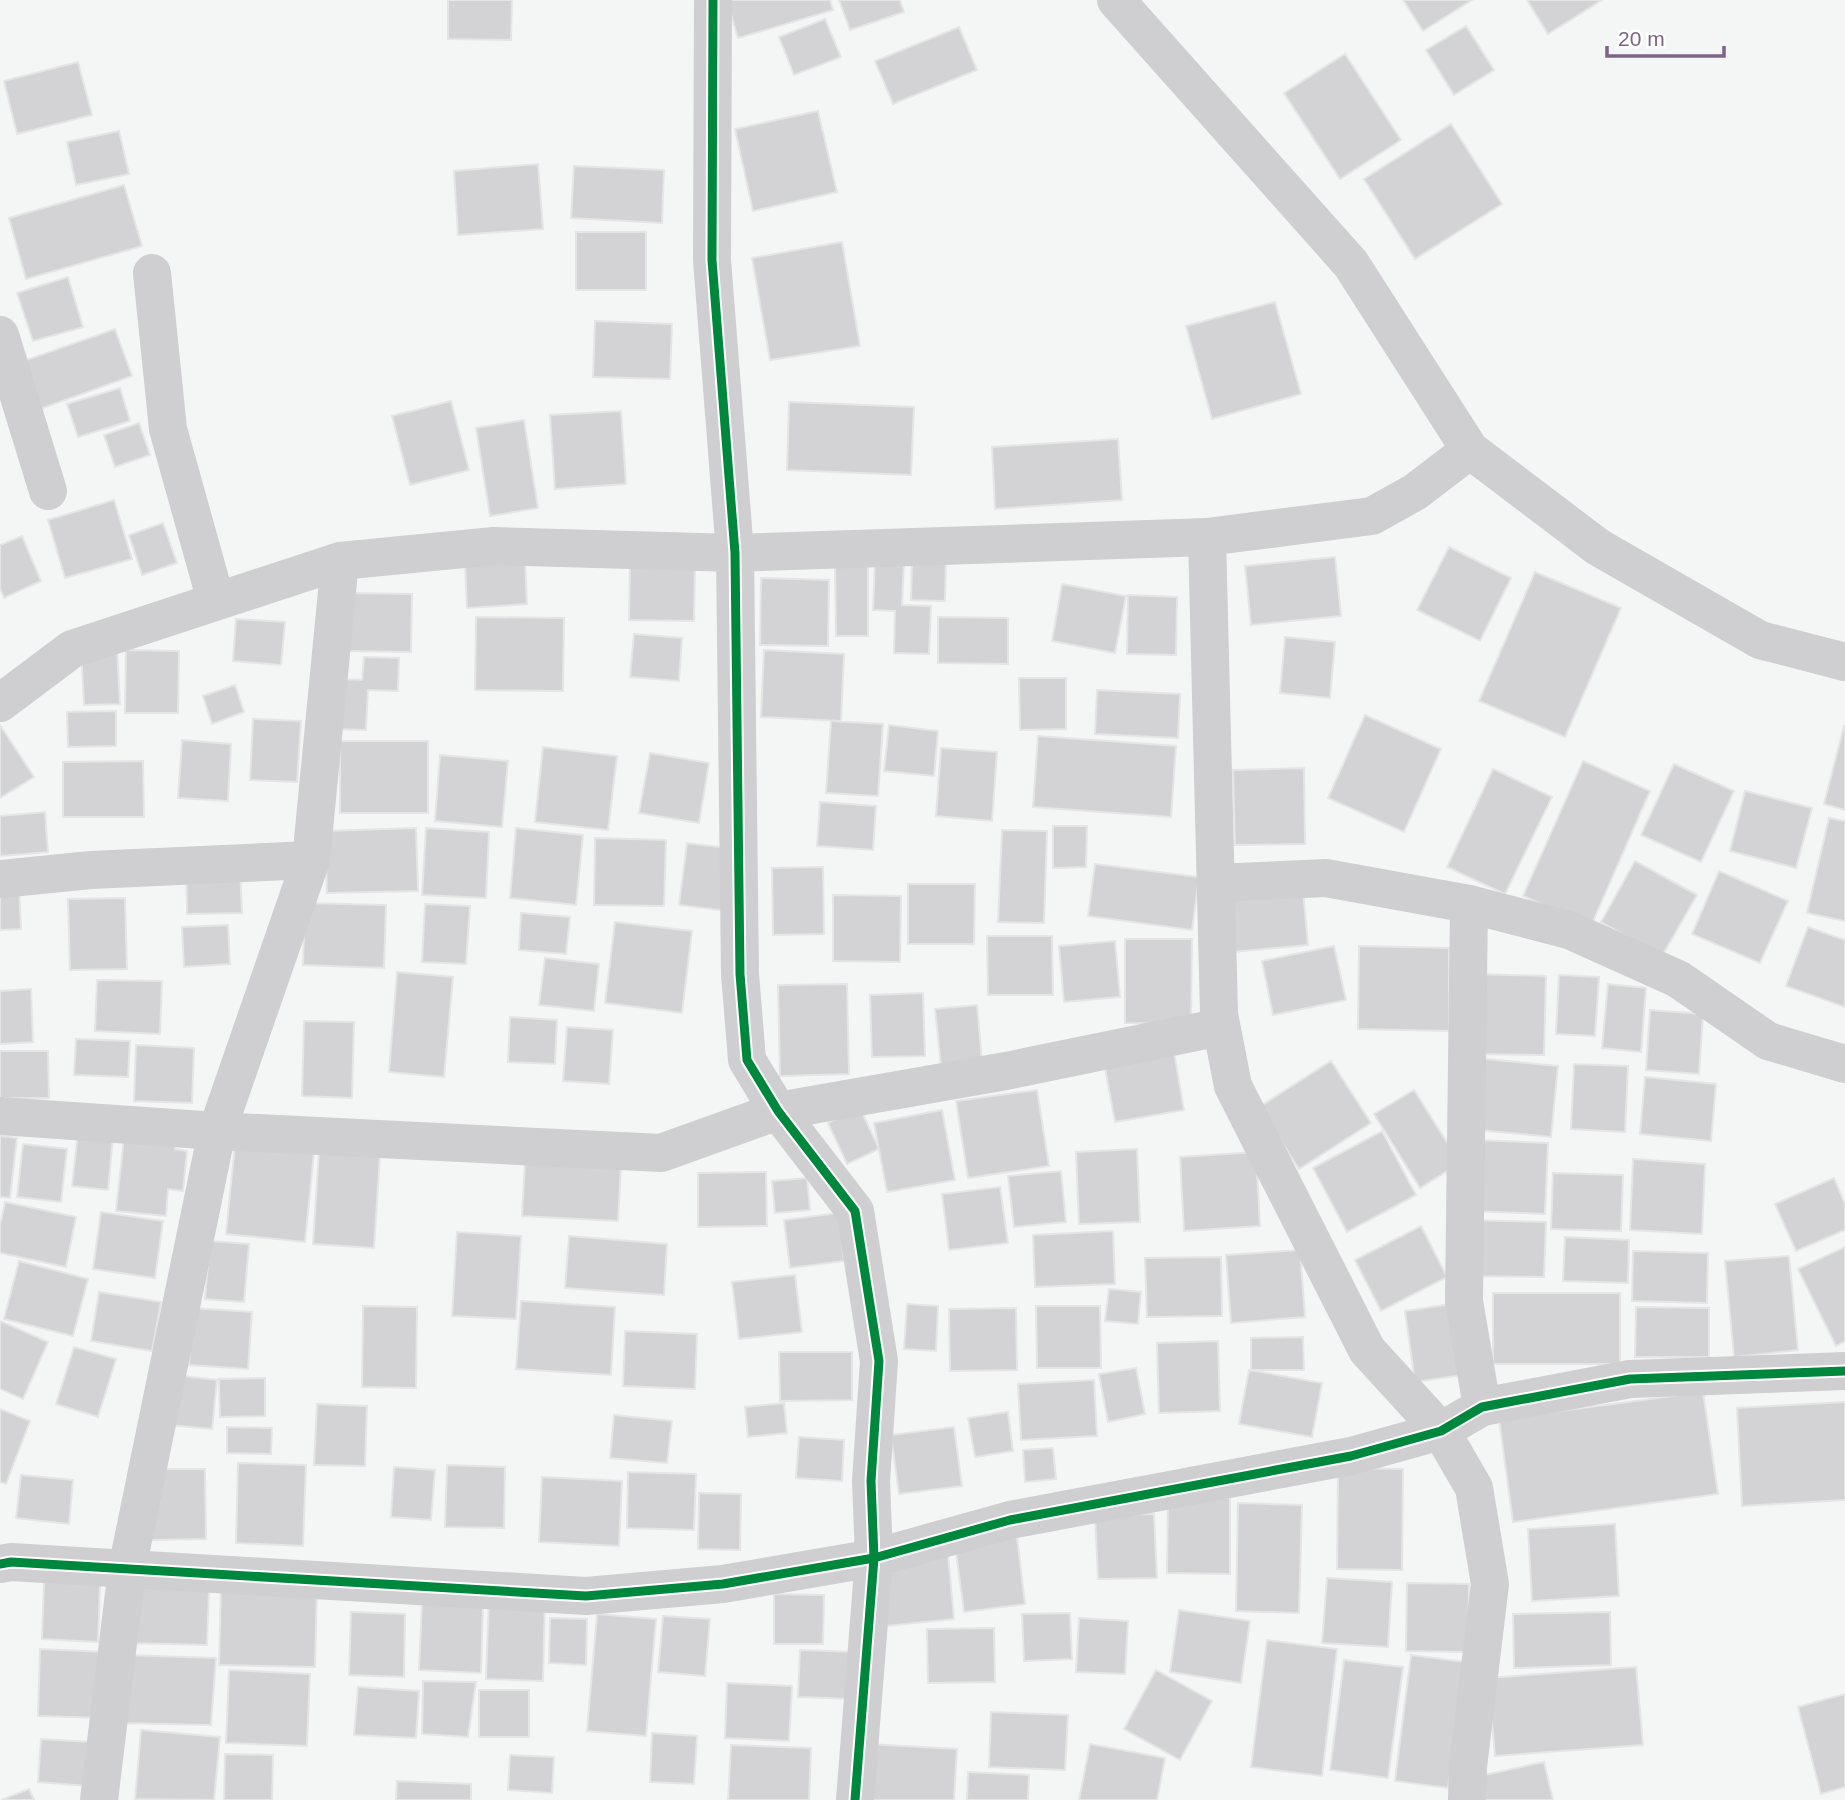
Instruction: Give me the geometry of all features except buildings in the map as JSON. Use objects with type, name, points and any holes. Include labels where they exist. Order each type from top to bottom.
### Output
[{"type":"street","points":[[713,0],[712,260],[735,553],[740,974],[747,1060],[778,1111],[855,1211],[879,1361],[871,1481],[874,1558],[855,1800]]},
{"type":"street","points":[[1116,0],[1351,264],[1470,450],[1598,547],[1760,640],[1845,662]]},
{"type":"street","points":[[152,273],[169,429],[216,601]]},
{"type":"street","points":[[0,335],[48,491]]},
{"type":"street","points":[[0,703],[72,649],[340,561],[494,547],[735,553],[1207,537],[1372,516],[1415,492],[1470,450]]},
{"type":"street","points":[[1207,537],[1219,1014],[1233,1086],[1367,1350],[1441,1431],[1474,1488],[1490,1584],[1468,1767],[1467,1800]]},
{"type":"street","points":[[99,1800],[127,1569],[218,1131],[311,860],[340,561]]},
{"type":"street","points":[[0,879],[91,870],[311,860]]},
{"type":"street","points":[[1216,883],[1326,878],[1469,904],[1569,930],[1678,979],[1768,1041],[1845,1064]]},
{"type":"street","points":[[1469,904],[1464,1301],[1482,1407]]},
{"type":"street","points":[[0,1116],[218,1131],[661,1153],[778,1111],[1006,1071],[1221,1027]]},
{"type":"street","points":[[0,1564],[11,1562],[586,1596],[723,1584],[874,1558],[1010,1520],[1351,1456],[1441,1431],[1482,1407],[1630,1379],[1845,1371]]},
{"type":"cycle path","points":[[713,0],[712,260],[735,553],[740,974],[747,1060],[778,1111],[855,1211],[879,1361],[871,1481],[874,1558],[855,1800]]},
{"type":"cycle path","points":[[0,1564],[11,1562],[586,1596],[723,1584],[874,1558],[1010,1520],[1351,1456],[1441,1431],[1482,1407],[1630,1379],[1845,1371]]}]
